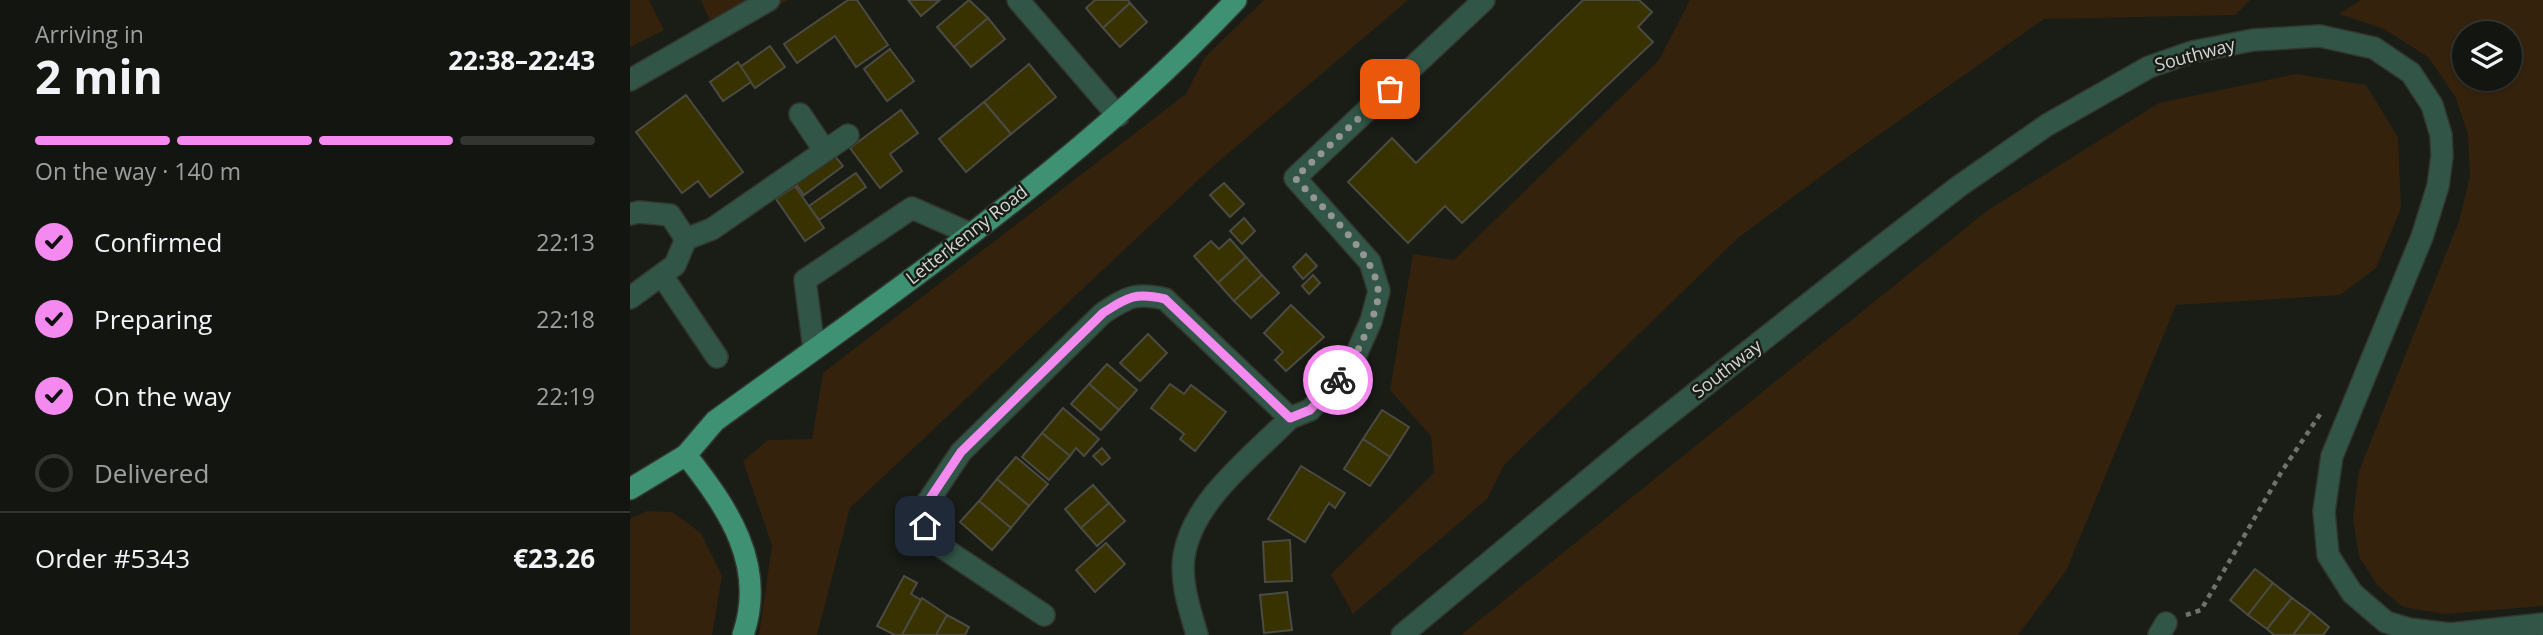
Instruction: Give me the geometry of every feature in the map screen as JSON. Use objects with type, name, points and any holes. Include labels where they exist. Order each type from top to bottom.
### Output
[{"type":"main road","name":"Letterkenny Road","points":[[630,489],[686,455],[715,421],[971,234],[1118,116],[1237,0]]},
{"type":"main road","points":[[686,455],[736,527],[746,553],[752,580],[743,635]]},
{"type":"street","points":[[630,80],[769,0]]},
{"type":"street","points":[[1018,0],[1118,116]]},
{"type":"street","points":[[1197,635],[1185,592],[1183,558],[1191,531],[1210,501],[1290,418],[1310,410],[1350,368],[1371,321],[1379,290],[1370,262],[1295,178],[1484,0]]},
{"type":"street","name":"Southway","points":[[1402,635],[1635,442],[1958,187],[2047,125],[2149,67],[2192,52],[2253,40],[2320,36],[2374,48],[2411,73],[2432,106],[2441,135],[2438,186],[2422,237],[2354,408],[2332,456],[2324,511],[2329,555],[2352,593],[2375,615],[2409,629],[2450,634],[2529,628]]},
{"type":"street","points":[[800,114],[824,151]]},
{"type":"street","points":[[630,298],[675,265],[686,239],[712,229],[848,135]]},
{"type":"street","points":[[814,349],[805,280],[912,208],[971,234]]},
{"type":"street","points":[[630,214],[639,212],[670,215],[686,239]]},
{"type":"street","points":[[663,276],[717,358]]},
{"type":"street","points":[[1044,615],[933,542],[921,512],[961,452],[1103,313],[1127,298],[1142,294],[1165,299],[1290,418]]},
{"type":"path","points":[[2162,629],[2201,610],[2282,471],[2326,407],[2354,408]]},
{"type":"shaded area","points":[[630,0],[649,0],[664,30],[630,47]]},
{"type":"shaded area","points":[[701,0],[788,0],[718,40]]},
{"type":"shaded area","points":[[1264,0],[1408,0],[1210,169],[850,508],[817,635],[759,635],[772,545],[743,461],[768,440],[812,439],[823,373],[1186,94],[1205,57]]},
{"type":"shaded area","points":[[1690,0],[2250,0],[2235,15],[2044,19],[1843,160],[1738,238],[1504,465],[1487,499],[1353,614],[1331,574],[1434,473],[1431,436],[1390,390],[1413,254],[1454,260],[1659,60]]},
{"type":"shaded area","points":[[2361,0],[2543,0],[2543,606],[2445,614],[2403,607],[2378,586],[2359,557],[2353,518],[2359,471],[2459,221],[2470,176],[2468,134],[2455,96],[2428,57],[2384,29],[2339,14]]},
{"type":"shaded area","points":[[2296,74],[2366,85],[2398,137],[2401,208],[2376,268],[2340,295],[2176,305],[2066,571],[2018,635],[1461,635],[1988,210],[2159,103]]},
{"type":"shaded area","points":[[647,511],[672,512],[701,533],[722,576],[712,635],[630,635],[630,519]]},
{"type":"building","points":[[848,0],[857,0],[888,45],[856,67],[835,36],[797,63],[784,44]]},
{"type":"building","points":[[908,0],[940,0],[921,16]]},
{"type":"building","points":[[969,0],[988,18],[954,47],[937,27]]},
{"type":"building","points":[[1095,0],[1128,0],[1130,3],[1103,28],[1086,8]]},
{"type":"building","points":[[1583,0],[1639,0],[1652,12],[1638,27],[1653,42],[1462,223],[1445,206],[1408,243],[1348,182],[1392,138],[1416,163]]},
{"type":"building","points":[[1130,3],[1147,22],[1120,47],[1103,28]]},
{"type":"building","points":[[988,18],[1005,39],[971,67],[954,47]]},
{"type":"building","points":[[770,46],[785,67],[755,88],[740,67]]},
{"type":"building","points":[[890,49],[914,81],[887,101],[864,69]]},
{"type":"building","points":[[738,62],[751,82],[723,101],[710,82]]},
{"type":"building","points":[[1029,64],[1056,97],[1011,134],[984,102]]},
{"type":"building","points":[[686,95],[743,172],[710,197],[698,181],[682,193],[636,132]]},
{"type":"building","points":[[984,102],[1011,134],[966,172],[939,139]]},
{"type":"building","points":[[901,110],[918,133],[890,154],[902,171],[880,188],[850,148]]},
{"type":"building","points":[[835,156],[843,166],[804,195],[796,184]]},
{"type":"building","points":[[856,173],[866,187],[819,220],[809,206]]},
{"type":"building","points":[[1224,183],[1244,204],[1230,217],[1210,195]]},
{"type":"building","points":[[795,186],[824,228],[805,241],[776,199]]},
{"type":"building","points":[[1244,218],[1255,231],[1242,244],[1230,231]]},
{"type":"building","points":[[1230,239],[1246,257],[1218,283],[1194,256],[1211,241],[1219,249]]},
{"type":"building","points":[[1306,254],[1317,266],[1303,279],[1293,267]]},
{"type":"building","points":[[1246,257],[1262,275],[1234,301],[1218,283]]},
{"type":"building","points":[[1262,275],[1279,293],[1251,318],[1234,301]]},
{"type":"building","points":[[1313,275],[1320,283],[1309,294],[1302,286]]},
{"type":"building","points":[[1291,305],[1324,337],[1286,371],[1275,360],[1283,352],[1264,333]]},
{"type":"building","points":[[1148,334],[1167,353],[1140,381],[1120,363]]},
{"type":"building","points":[[1107,364],[1137,390],[1119,410],[1089,384]]},
{"type":"building","points":[[1089,384],[1119,410],[1101,430],[1071,404]]},
{"type":"building","points":[[1170,384],[1184,394],[1191,385],[1226,412],[1195,451],[1180,439],[1184,434],[1151,408]]},
{"type":"building","points":[[1063,408],[1099,439],[1084,456],[1076,448],[1070,456],[1042,433]]},
{"type":"building","points":[[1382,410],[1409,427],[1390,457],[1363,439]]},
{"type":"building","points":[[1042,433],[1070,456],[1049,480],[1022,457]]},
{"type":"building","points":[[1363,439],[1390,457],[1370,486],[1344,469]]},
{"type":"building","points":[[1102,448],[1110,458],[1102,465],[1093,456]]},
{"type":"building","points":[[1016,457],[1048,484],[1029,506],[997,479]]},
{"type":"building","points":[[1301,466],[1345,493],[1335,508],[1329,503],[1305,542],[1268,519]]},
{"type":"building","points":[[997,479],[1029,506],[1011,528],[979,501]]},
{"type":"building","points":[[1093,485],[1109,503],[1081,528],[1065,509]]},
{"type":"building","points":[[979,501],[1011,528],[992,550],[960,522]]},
{"type":"building","points":[[1109,503],[1125,521],[1097,546],[1081,528]]},
{"type":"building","points":[[1290,540],[1292,581],[1265,582],[1263,542]]},
{"type":"building","points":[[1106,543],[1125,564],[1095,592],[1076,570]]},
{"type":"building","points":[[2255,569],[2273,583],[2248,615],[2230,600]]},
{"type":"building","points":[[904,576],[917,583],[911,594],[921,600],[902,635],[895,635],[877,626]]},
{"type":"building","points":[[2273,583],[2292,598],[2267,629],[2248,615]]},
{"type":"building","points":[[1287,592],[1292,630],[1264,633],[1260,595]]},
{"type":"building","points":[[922,598],[947,615],[936,635],[902,635]]},
{"type":"building","points":[[2292,598],[2311,612],[2293,635],[2274,635],[2267,629]]},
{"type":"building","points":[[2311,612],[2329,627],[2323,635],[2293,635]]},
{"type":"building","points":[[947,615],[969,627],[965,635],[936,635]]},
{"type":"way so far","points":[[1338,380],[1350,368],[1361,344],[1371,321],[1379,290],[1370,262],[1295,178],[1390,89]]},
{"type":"route","points":[[925,526],[921,512],[961,452],[1103,313],[1127,298],[1142,294],[1165,299],[1290,418],[1310,410],[1338,380]]}]
